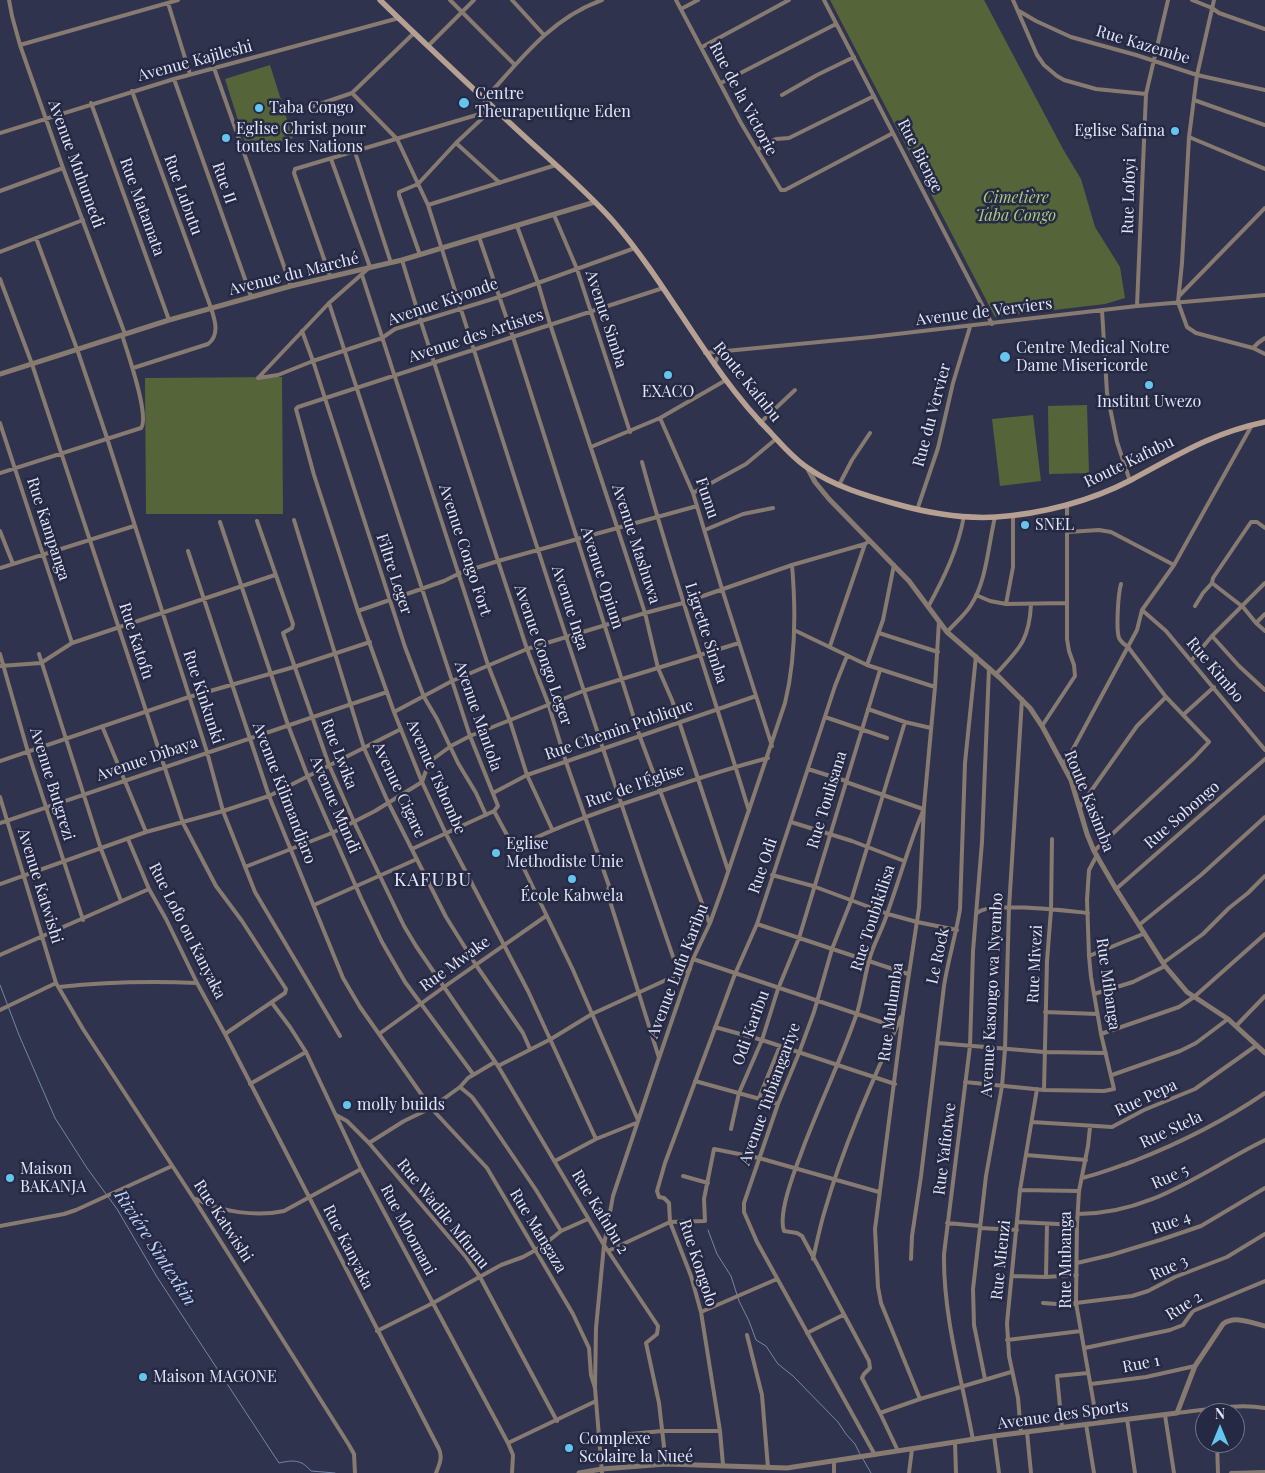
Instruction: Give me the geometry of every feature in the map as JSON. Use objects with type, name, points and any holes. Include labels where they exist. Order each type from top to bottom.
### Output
[{"type":"main road","name":"Route Kafubu","points":[[380,0],[486,99],[492,110],[556,165],[595,202],[635,248],[705,353],[746,408],[808,468],[839,485],[882,500],[917,510],[940,514],[995,517],[1013,515],[1044,510],[1090,497],[1130,481],[1203,441],[1252,424],[1265,422]]},
{"type":"street","name":"Avenue Muhumedi","points":[[9,0],[20,45],[124,334],[137,385],[143,425],[137,429],[107,438]]},
{"type":"street","points":[[20,45],[178,0]]},
{"type":"street","points":[[450,0],[515,65]]},
{"type":"street","points":[[428,46],[474,0]]},
{"type":"street","points":[[512,0],[544,35]]},
{"type":"street","points":[[585,0],[590,5]]},
{"type":"street","points":[[486,99],[544,35],[570,16],[602,0]]},
{"type":"street","name":"Rue de la Victorie","points":[[676,0],[757,150],[781,190],[894,133]]},
{"type":"street","points":[[680,9],[698,0]]},
{"type":"street","points":[[702,47],[789,0]]},
{"type":"street","name":"Rue Bienge","points":[[824,0],[992,324]]},
{"type":"street","points":[[1013,0],[1036,55],[1060,79],[1096,89],[1146,94]]},
{"type":"street","name":"Rue Lofoyi","points":[[1137,306],[1146,94],[1168,0]]},
{"type":"street","points":[[1192,0],[1219,13],[1265,29]]},
{"type":"street","points":[[1214,0],[1198,75],[1189,137],[1178,302],[1184,321],[1191,330],[1202,336],[1253,348],[1265,354]]},
{"type":"street","points":[[168,3],[190,74]]},
{"type":"street","name":"Rue Kazembe","points":[[1019,11],[1071,37],[1154,60],[1198,75],[1265,90]]},
{"type":"street","name":"Avenue Kajileshi","points":[[0,133],[91,103],[190,74],[399,18]]},
{"type":"street","points":[[721,83],[836,24]]},
{"type":"street","points":[[308,108],[352,93],[414,33]]},
{"type":"street","points":[[782,95],[854,57]]},
{"type":"street","points":[[214,68],[291,286]]},
{"type":"street","name":"Rue II","points":[[174,79],[251,296]]},
{"type":"street","name":"Rue Lubutu","points":[[132,91],[211,308],[216,330],[211,342],[208,344],[133,368]]},
{"type":"street","name":"Avenue Inga","points":[[352,93],[397,139],[428,205],[583,691],[679,974]]},
{"type":"street","points":[[757,150],[776,139],[788,138],[874,96]]},
{"type":"street","points":[[1194,100],[1265,125]]},
{"type":"street","name":"Rue Matamata","points":[[91,103],[169,320]]},
{"type":"street","points":[[330,276],[294,171],[295,169],[492,110]]},
{"type":"street","points":[[420,255],[399,195],[401,191],[418,184],[456,143],[492,110]]},
{"type":"street","points":[[1189,137],[1265,169]]},
{"type":"street","points":[[456,143],[500,183]]},
{"type":"street","points":[[355,152],[391,263]]},
{"type":"street","points":[[302,331],[329,302],[370,268],[332,159]]},
{"type":"street","points":[[428,205],[556,165]]},
{"type":"street","points":[[0,191],[63,168]]},
{"type":"street","name":"Avenue du Marché","points":[[0,374],[251,296],[402,260],[595,202]]},
{"type":"street","points":[[1179,296],[1265,208]]},
{"type":"street","name":"Avenue Simba","points":[[554,215],[577,269],[630,432]]},
{"type":"street","points":[[0,252],[83,220]]},
{"type":"street","name":"Avenue Mashuwa","points":[[517,226],[538,283],[617,527],[644,613],[658,668],[680,723],[728,871]]},
{"type":"street","name":"Avenue Opium","points":[[479,237],[606,625],[640,737],[710,923]]},
{"type":"street","name":"Rue Kinkunki","points":[[36,238],[77,349],[107,438],[207,752],[223,811],[264,909],[340,1036]]},
{"type":"street","name":"Avenue Kiyonde","points":[[302,331],[258,378],[278,375],[382,338],[395,329],[498,297],[635,248]]},
{"type":"street","name":"Avenue Congo Leger","points":[[402,260],[420,322],[527,649],[548,703],[584,817],[609,886],[609,898],[659,1058]]},
{"type":"street","name":"Avenue Congo Fort","points":[[362,275],[460,573],[488,665],[510,721],[528,775],[552,829]]},
{"type":"street","name":"Rue Katofu","points":[[0,279],[32,364],[182,823],[216,886],[242,921],[286,991],[272,1003]]},
{"type":"street","name":"Avenue des Artistes","points":[[296,408],[663,288]]},
{"type":"street","name":"Avenue de Verviers","points":[[705,353],[970,327],[1137,306],[1265,295]]},
{"type":"street","name":"Avenue Mantola","points":[[329,302],[470,736],[498,808],[494,811],[573,970],[637,1122]]},
{"type":"street","points":[[1102,310],[1108,393],[1117,442],[1130,481]]},
{"type":"street","name":"Rue du Vervier","points":[[917,510],[938,448],[953,383],[970,327]]},
{"type":"street","name":"Filtre Leger","points":[[302,331],[389,600],[424,697],[486,815]]},
{"type":"street","points":[[1253,348],[1265,338]]},
{"type":"street","points":[[714,365],[720,352]]},
{"type":"street","points":[[591,447],[660,418],[726,380]]},
{"type":"street","points":[[760,423],[795,390]]},
{"type":"street","name":"Avenue Tshombe","points":[[296,408],[314,475],[358,611],[394,712],[422,782],[446,834],[515,965],[551,1039],[596,1140]]},
{"type":"street","name":"Fumu","points":[[660,418],[693,493],[772,746]]},
{"type":"street","name":"Rue Kampanga","points":[[0,423],[72,643]]},
{"type":"street","points":[[1063,764],[1072,751],[1137,630],[1142,610],[1174,565],[1252,424]]},
{"type":"street","points":[[839,485],[852,460],[870,433]]},
{"type":"street","points":[[0,473],[107,438]]},
{"type":"street","points":[[693,493],[746,464],[776,439]]},
{"type":"street","name":"Ligrette Simba","points":[[642,462],[656,516],[749,811]]},
{"type":"street","name":"Route Kasimba","points":[[808,468],[815,482],[829,499],[867,542],[909,581],[947,632],[1022,699],[1042,726],[1063,764],[1071,780],[1079,808],[1096,853],[1143,934],[1178,983],[1194,997],[1228,1019],[1265,1053]]},
{"type":"street","points":[[1042,726],[1075,676],[1069,651],[1067,504]]},
{"type":"street","points":[[358,611],[498,561],[697,506]]},
{"type":"street","points":[[704,530],[744,514],[773,508]]},
{"type":"street","points":[[1006,604],[1013,567],[1013,515]]},
{"type":"street","points":[[928,607],[953,557],[964,516]]},
{"type":"street","points":[[947,632],[970,606],[976,595],[984,570],[995,517]]},
{"type":"street","name":"Avenue Cigare","points":[[294,520],[364,748],[388,802],[446,917],[476,965],[523,1033],[530,1049]]},
{"type":"street","name":"Rue Lwika","points":[[257,521],[293,624],[292,628],[283,633],[328,765],[404,926],[444,987]]},
{"type":"street","name":"Avenue Mundi","points":[[220,522],[288,725],[332,833],[382,942],[405,982],[473,1074]]},
{"type":"street","points":[[1195,606],[1251,522],[1256,522],[1265,528]]},
{"type":"street","points":[[0,568],[134,526]]},
{"type":"street","points":[[1068,532],[1100,530],[1111,532],[1174,565]]},
{"type":"street","points":[[0,531],[13,564]]},
{"type":"street","points":[[394,712],[452,681],[527,649],[683,603],[867,542]]},
{"type":"street","points":[[830,646],[867,542]]},
{"type":"street","name":"Avenue Kilimandjaro","points":[[188,551],[269,796],[343,978],[360,1007],[380,1034]]},
{"type":"street","name":"Avenue Lufu Karibu","points":[[595,1388],[595,1339],[604,1246],[613,1196],[693,959],[710,923],[772,746],[789,686],[795,605],[792,566]]},
{"type":"street","points":[[867,665],[879,633],[894,566]]},
{"type":"street","points":[[2,665],[41,663],[72,643],[275,576]]},
{"type":"street","points":[[1191,661],[1212,636],[1243,607],[1265,582]]},
{"type":"street","points":[[1212,583],[1243,607],[1265,631]]},
{"type":"street","points":[[1096,853],[1209,742],[1166,697],[1128,647],[1120,640],[1118,634],[1118,604],[1121,584]]},
{"type":"street","points":[[976,595],[990,601],[1006,604],[1067,603]]},
{"type":"street","points":[[996,674],[1025,640],[1029,630],[1031,604]]},
{"type":"street","name":"Rue Kimbo","points":[[1142,610],[1166,631],[1265,750]]},
{"type":"street","points":[[1256,623],[1265,614]]},
{"type":"street","name":"Rue Mulumba","points":[[920,1399],[882,1303],[878,1287],[875,1229],[908,974],[919,908],[924,808],[939,621]]},
{"type":"street","points":[[794,630],[867,665],[935,687]]},
{"type":"street","points":[[879,633],[938,652]]},
{"type":"street","points":[[1212,636],[1239,666],[1265,690]]},
{"type":"street","points":[[0,761],[189,697],[294,667],[370,642]]},
{"type":"street","points":[[245,867],[332,833],[375,811],[422,782],[429,762],[451,746],[470,736],[510,721],[548,703],[739,643]]},
{"type":"street","name":"Avenue Butgrezi","points":[[0,654],[28,752],[83,920]]},
{"type":"street","points":[[39,654],[102,849],[121,901]]},
{"type":"street","name":"Rue Odi","points":[[695,1081],[756,924],[846,656]]},
{"type":"street","name":"Le Rock","points":[[911,1259],[912,1236],[948,962],[957,930],[960,910],[965,763],[976,656]]},
{"type":"street","name":"Rue Yafiotwe","points":[[973,1440],[950,1324],[944,1275],[944,1254],[970,1046],[989,668]]},
{"type":"street","name":"Rue Toulisana","points":[[799,938],[880,670]]},
{"type":"street","points":[[1183,715],[1214,687]]},
{"type":"street","name":"Avenue Dibaya","points":[[0,823],[125,779],[387,692]]},
{"type":"street","name":"Rue Chemin Publique","points":[[493,793],[528,775],[756,696]]},
{"type":"street","points":[[1079,808],[1137,726],[1166,697]]},
{"type":"street","name":"Avenue Kasongo wa Nyembo","points":[[985,1379],[974,1325],[973,1289],[986,1176],[1002,1086],[1005,1050],[1009,908],[1022,699]]},
{"type":"street","points":[[868,709],[905,722],[931,728]]},
{"type":"street","points":[[825,717],[887,738]]},
{"type":"street","name":"Avenue Tubiangariye","points":[[875,1455],[757,1242],[744,1212],[744,1203],[778,1104],[800,1053],[832,949],[851,901],[905,722]]},
{"type":"street","points":[[102,726],[146,832]]},
{"type":"street","points":[[0,884],[146,832],[269,796],[401,728]]},
{"type":"street","name":"Rue de l'Église","points":[[514,848],[552,829],[620,804],[735,766],[768,758]]},
{"type":"street","name":"Rue Sobongo","points":[[1116,889],[1265,759]]},
{"type":"street","points":[[808,769],[883,796],[924,808]]},
{"type":"street","name":"Avenue Katwishi","points":[[0,798],[58,985]]},
{"type":"street","name":"Rue Toubikilisa","points":[[813,1259],[802,1236],[797,1233],[784,1231],[783,1212],[796,1169],[838,1066],[856,1015],[866,982],[869,962],[888,914],[904,861],[924,808]]},
{"type":"street","points":[[412,849],[494,811]]},
{"type":"street","points":[[1139,925],[1202,875],[1265,817]]},
{"type":"street","points":[[791,822],[852,841],[904,861]]},
{"type":"street","name":"Rue Lofo ou Kanyaka","points":[[128,839],[149,889],[225,1034]]},
{"type":"street","name":"Rue Mivezi","points":[[1044,1090],[1046,960],[1051,910],[1052,839]]},
{"type":"street","name":"Rue Mibanga","points":[[1044,1090],[1104,1091],[1112,1090],[1114,1086],[1097,1014],[1089,956],[1089,870],[1096,853]]},
{"type":"street","points":[[314,905],[417,859]]},
{"type":"street","points":[[772,875],[814,886],[888,914],[957,930]]},
{"type":"street","points":[[1094,994],[1138,980],[1164,964],[1203,934],[1265,876]]},
{"type":"street","points":[[0,955],[83,920],[149,889]]},
{"type":"street","points":[[977,913],[982,909],[1009,908],[1088,914]]},
{"type":"street","name":"Rue Mwake","points":[[380,1034],[546,916]]},
{"type":"street","points":[[756,924],[908,974]]},
{"type":"street","points":[[1089,956],[1143,934]]},
{"type":"street","points":[[1101,1034],[1170,1010],[1194,997],[1265,934]]},
{"type":"street","name":"Odi Karibu","points":[[731,1129],[739,1093],[762,1040],[778,989],[799,938]]},
{"type":"street","points":[[693,959],[896,1027]]},
{"type":"street","points":[[369,1143],[404,1121],[431,1108],[460,1087],[473,1074],[551,1039],[592,1014],[690,969]]},
{"type":"street","points":[[0,1010],[58,985],[154,981],[197,983]]},
{"type":"street","name":"Rue Katwishi","points":[[58,985],[83,1029],[194,1199],[349,1445],[354,1454],[355,1473]]},
{"type":"street","name":"Rue Kafubu 2","points":[[444,987],[497,1064],[604,1246],[658,1329],[657,1334],[646,1343],[659,1403],[666,1464]]},
{"type":"street","points":[[1236,1026],[1265,996]]},
{"type":"street","points":[[225,1034],[272,1003]]},
{"type":"street","name":"Rue Mbomani","points":[[272,1003],[306,1052],[361,1170],[508,1443],[513,1454],[512,1473]]},
{"type":"street","points":[[1045,1012],[1097,1014]]},
{"type":"street","points":[[898,1451],[862,1378],[870,1368],[869,1361],[813,1259],[824,1212],[835,1180],[903,1013]]},
{"type":"street","points":[[1112,1075],[1180,1052],[1196,1043],[1228,1019]]},
{"type":"street","points":[[715,1027],[762,1040],[894,1084]]},
{"type":"street","name":"Rue Kanyaka","points":[[225,1034],[441,1454],[436,1473]]},
{"type":"street","name":"Rue Mangaza","points":[[380,1034],[431,1108],[480,1160],[573,1314],[589,1348],[591,1375],[595,1388],[602,1471]]},
{"type":"street","points":[[938,1043],[1005,1050],[1106,1053]]},
{"type":"street","name":"Rue Pepa","points":[[1032,1122],[1112,1127],[1144,1110],[1195,1088],[1257,1045]]},
{"type":"street","points":[[759,1098],[780,1046]]},
{"type":"street","points":[[250,1084],[306,1052]]},
{"type":"street","points":[[695,1081],[778,1104]]},
{"type":"street","name":"Rue Kongolo","points":[[695,1081],[665,1163],[657,1191],[659,1197],[664,1198],[669,1203],[670,1222],[691,1276],[701,1312],[720,1430],[722,1466]]},
{"type":"street","points":[[966,1082],[1044,1090]]},
{"type":"street","points":[[460,1087],[484,1112],[561,1231]]},
{"type":"street","name":"Rue Mienzi","points":[[1032,1473],[1012,1372],[1007,1340],[1007,1323],[1020,1190],[1037,1089]]},
{"type":"street","name":"Rue Stela","points":[[1082,1178],[1112,1169],[1188,1138],[1245,1107],[1265,1093]]},
{"type":"street","name":"Rue Wadile Mfumu","points":[[336,1115],[347,1121],[369,1143],[466,1257],[480,1277],[557,1421]]},
{"type":"street","points":[[555,1161],[637,1122]]},
{"type":"street","name":"Rue Mubanga","points":[[1090,1127],[1086,1160],[1079,1191],[1076,1302],[1097,1422]]},
{"type":"street","name":"Rue 5","points":[[1078,1214],[1103,1213],[1133,1206],[1176,1190],[1265,1140]]},
{"type":"street","points":[[608,1251],[670,1222],[705,1221],[704,1199],[714,1149],[759,1158],[879,1192]]},
{"type":"street","points":[[1026,1154],[1086,1160]]},
{"type":"street","points":[[0,1226],[64,1214],[172,1166]]},
{"type":"street","points":[[194,1199],[215,1208],[262,1213],[284,1211],[361,1170]]},
{"type":"street","points":[[683,1176],[708,1183]]},
{"type":"street","name":"Rue 4","points":[[1077,1263],[1144,1245],[1201,1226],[1265,1188]]},
{"type":"street","points":[[1020,1190],[1079,1191]]},
{"type":"street","points":[[377,1331],[433,1303],[500,1265],[523,1257],[546,1244],[561,1231],[588,1219]]},
{"type":"street","points":[[1018,1222],[1077,1225]]},
{"type":"street","points":[[947,1223],[1017,1230]]},
{"type":"street","points":[[1046,1277],[1047,1224]]},
{"type":"street","name":"Rue 3","points":[[1043,1304],[1070,1305],[1076,1302],[1132,1296],[1148,1291],[1175,1277],[1227,1256],[1265,1234]]},
{"type":"street","points":[[1012,1276],[1046,1277],[1077,1275]]},
{"type":"street","points":[[701,1312],[733,1300],[777,1279]]},
{"type":"street","name":"Rue 2","points":[[1084,1348],[1170,1330],[1186,1323],[1190,1313],[1193,1311],[1265,1281]]},
{"type":"street","points":[[807,1333],[843,1315]]},
{"type":"street","points":[[1177,1413],[1195,1366],[1223,1324],[1228,1320],[1235,1319],[1265,1326]]},
{"type":"street","points":[[1007,1340],[1081,1331]]},
{"type":"street","points":[[747,1335],[762,1395],[768,1468]]},
{"type":"street","name":"Rue 1","points":[[1090,1384],[1146,1377],[1195,1366]]},
{"type":"street","points":[[880,1414],[920,1399],[1012,1372]]},
{"type":"street","points":[[1062,1428],[1057,1376],[1088,1373]]},
{"type":"street","points":[[508,1443],[596,1401]]},
{"type":"street","name":"Avenue des Sports","points":[[1245,1407],[1265,1408]]},
{"type":"street","name":"Avenue des Sports","points":[[834,1462],[994,1436],[1097,1422],[1195,1412]]},
{"type":"street","points":[[1164,1415],[1174,1473]]},
{"type":"street","points":[[1127,1419],[1135,1473]]},
{"type":"street","points":[[1086,1424],[1094,1473]]},
{"type":"street","points":[[599,1437],[662,1431],[720,1430]]},
{"type":"street","points":[[994,1436],[999,1473]]},
{"type":"street","points":[[955,1442],[956,1473]]},
{"type":"street","points":[[909,1473],[912,1449]]},
{"type":"street","points":[[1217,1453],[1218,1473]]},
{"type":"street","points":[[579,1473],[666,1464],[768,1468],[776,1471],[834,1462],[834,1473]]},
{"type":"street","points":[[1231,1473],[1265,1472]]},
{"type":"green space","name":"Cimetière Taba Congo","points":[[830,0],[984,0],[1063,149],[1081,179],[1095,227],[1120,267],[1125,298],[1105,304],[995,317]]},
{"type":"green space","name":"Taba Congo","points":[[270,65],[293,138],[248,152],[225,79]]},
{"type":"green space","points":[[282,377],[283,514],[146,514],[145,378]]},
{"type":"green space","points":[[1087,405],[1089,473],[1049,474],[1048,406]]},
{"type":"green space","points":[[1033,415],[1041,481],[1000,486],[992,419]]},
{"type":"waterway","name":"Riviére Sintexkin","points":[[0,985],[19,1035],[55,1118],[87,1168],[117,1209],[157,1277],[279,1463],[296,1461],[304,1464],[311,1471],[335,1473]]},
{"type":"waterway","points":[[708,1230],[717,1254],[731,1276],[739,1301],[756,1340],[766,1346],[778,1364],[793,1376],[838,1422],[855,1444],[860,1454]]},
{"type":"waterway","points":[[863,1459],[871,1473]]},
{"type":"place","name":"Centre Theurapeutique Eden","points":[[464,103]]},
{"type":"place","name":"Taba Congo","points":[[259,108]]},
{"type":"place","name":"Eglise Safina","points":[[1175,131]]},
{"type":"place","name":"Eglise Christ pour toutes les Nations","points":[[226,138]]},
{"type":"place","name":"Centre Medical Notre Dame Misericorde","points":[[1005,357]]},
{"type":"place","name":"EXACO","points":[[668,375]]},
{"type":"place","name":"Institut Uwezo","points":[[1149,385]]},
{"type":"place","name":"SNEL","points":[[1025,525]]},
{"type":"place","name":"Eglise Methodiste Unie","points":[[496,853]]},
{"type":"place","name":"École Kabwela","points":[[572,879]]},
{"type":"place","name":"molly builds","points":[[347,1105]]},
{"type":"place","name":"Maison BAKANJA","points":[[10,1178]]},
{"type":"place","name":"Maison MAGONE","points":[[143,1377]]},
{"type":"place","name":"Complexe Scolaire la Nueé","points":[[569,1448]]},
{"type":"district","name":"KAFUBU","points":[[433,880]]}]
